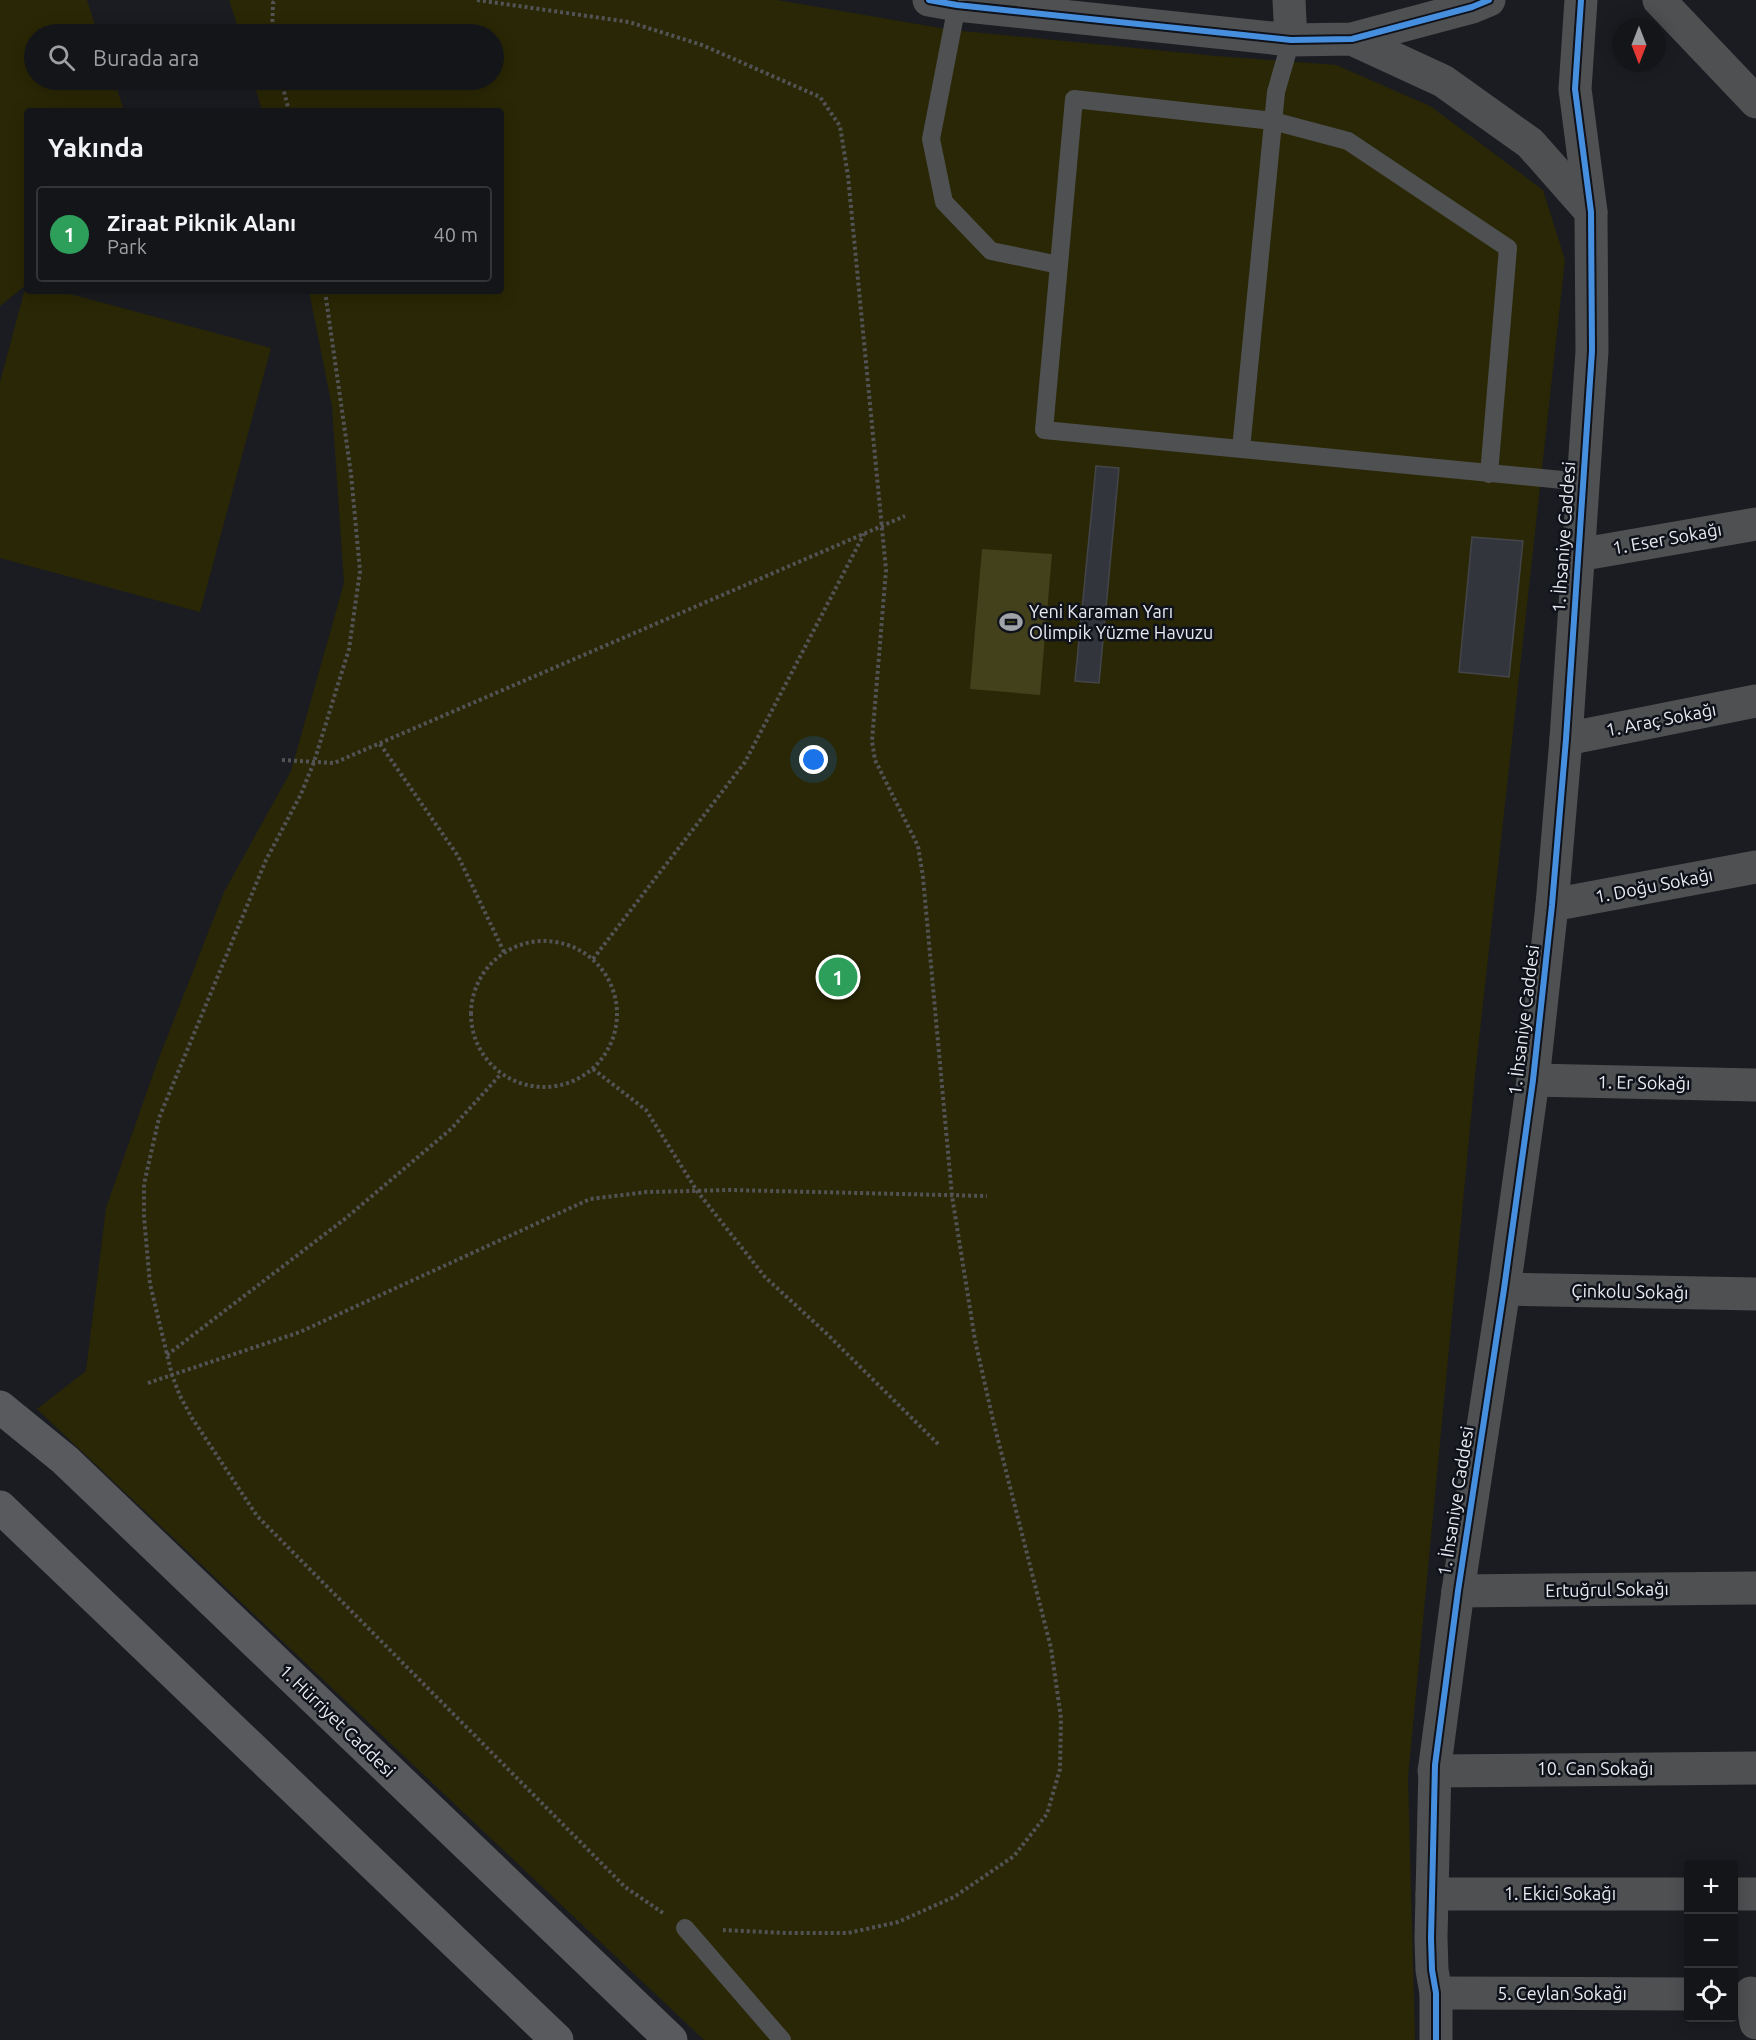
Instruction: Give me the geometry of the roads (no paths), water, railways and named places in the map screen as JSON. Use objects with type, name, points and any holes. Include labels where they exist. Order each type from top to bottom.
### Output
[{"type":"main road","name":"1. Hürriyet Caddesi","points":[[0,1407],[65,1460],[671,2040]]},
{"type":"main road","points":[[0,1506],[557,2040]]},
{"type":"street","points":[[1289,0],[1291,40]]},
{"type":"street","points":[[943,2],[1291,40],[1352,39],[1472,7],[1489,0]]},
{"type":"street","name":"1. İhsaniye Caddesi","points":[[1436,2040],[1436,1993],[1432,1970],[1434,1770],[1533,1080],[1552,905],[1566,739],[1592,351],[1591,212],[1575,89],[1581,0]]},
{"type":"street","points":[[1659,0],[1756,102]]},
{"type":"street","points":[[1352,39],[1443,81],[1530,143],[1591,212]]},
{"type":"street","name":"1. Eser Sokağı","points":[[1578,555],[1756,524]]},
{"type":"street","name":"1. Araç Sokağı","points":[[1566,739],[1756,701]]},
{"type":"street","name":"1. Doğu Sokağı","points":[[1552,905],[1756,867]]},
{"type":"street","name":"1. Er Sokağı","points":[[1533,1080],[1756,1085]]},
{"type":"street","name":"Çinkolu Sokağı","points":[[1504,1289],[1756,1294]]},
{"type":"street","name":"Ertuğrul Sokağı","points":[[1458,1591],[1756,1588]]},
{"type":"street","name":"10. Can Sokağı","points":[[1434,1770],[1756,1768]]},
{"type":"street","name":"1. Ekici Sokağı","points":[[1432,1894],[1684,1894]]},
{"type":"street","points":[[1738,1894],[1756,1894]]},
{"type":"street","name":"5. Ceylan Sokağı","points":[[1436,1993],[1684,1994]]},
{"type":"lane","points":[[943,2],[931,139],[945,202],[991,251],[1059,265]]},
{"type":"lane","points":[[1241,449],[1276,92],[1291,40]]},
{"type":"lane","points":[[1490,474],[1508,248],[1348,141],[1273,122],[1074,99],[1044,430],[1490,474],[1583,482]]},
{"type":"lane","points":[[686,1928],[782,2040]]},
{"type":"place","name":"Yeni Karaman Yarı Olimpik Yüzme Havuzu","points":[[1011,622]]},
{"type":"place","name":"Ziraat Piknik Alanı","points":[[838,977]]}]
